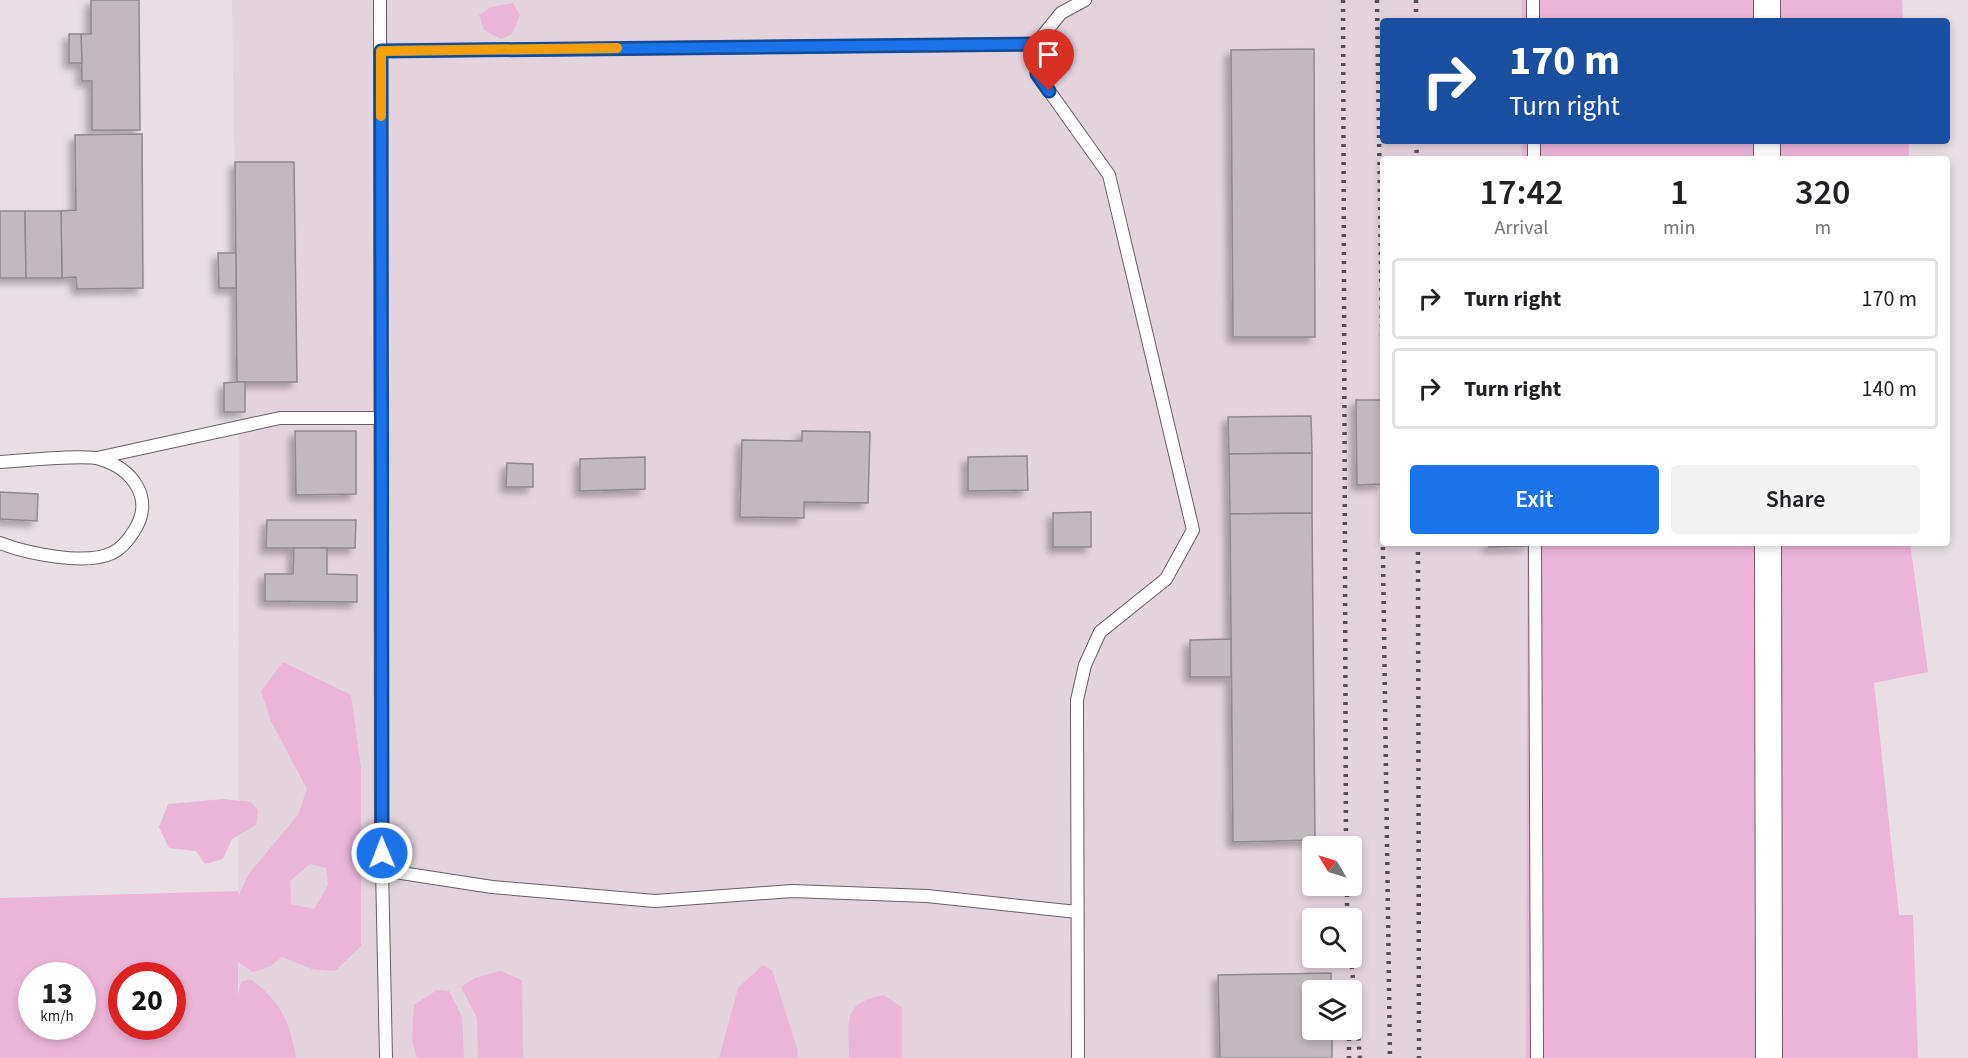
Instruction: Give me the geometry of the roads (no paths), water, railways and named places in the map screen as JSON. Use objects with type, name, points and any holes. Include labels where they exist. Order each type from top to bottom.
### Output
[{"type":"street","points":[[1767,0],[1767,18]]},
{"type":"street","points":[[1768,546],[1769,1058]]},
{"type":"lane","points":[[380,0],[382,870],[386,1058]]},
{"type":"lane","points":[[1078,1058],[1077,700],[1084,665],[1100,632],[1166,579],[1193,531],[1109,176],[1037,74],[1036,44],[1061,13],[1084,0]]},
{"type":"lane","points":[[1533,0],[1533,18]]},
{"type":"lane","points":[[381,51],[1036,44]]},
{"type":"lane","points":[[0,462],[98,458],[280,418],[381,418]]},
{"type":"lane","points":[[0,543],[15,549],[67,559],[111,554],[128,540],[140,521],[143,500],[137,484],[120,467],[98,458]]},
{"type":"lane","points":[[1535,546],[1537,1058]]},
{"type":"lane","points":[[382,870],[492,886],[655,901],[792,891],[927,896],[1077,912]]},
{"type":"railway","points":[[1343,0],[1346,836]]},
{"type":"railway","points":[[1377,0],[1380,200]]},
{"type":"railway","points":[[1416,0],[1416,18]]},
{"type":"railway","points":[[1416,144],[1417,156]]},
{"type":"railway","points":[[1383,546],[1390,1058]]},
{"type":"railway","points":[[1418,546],[1419,1058]]},
{"type":"railway","points":[[1347,896],[1347,908]]},
{"type":"railway","points":[[1352,968],[1360,1058]]},
{"type":"railway","points":[[1349,1040],[1349,1058]]}]
